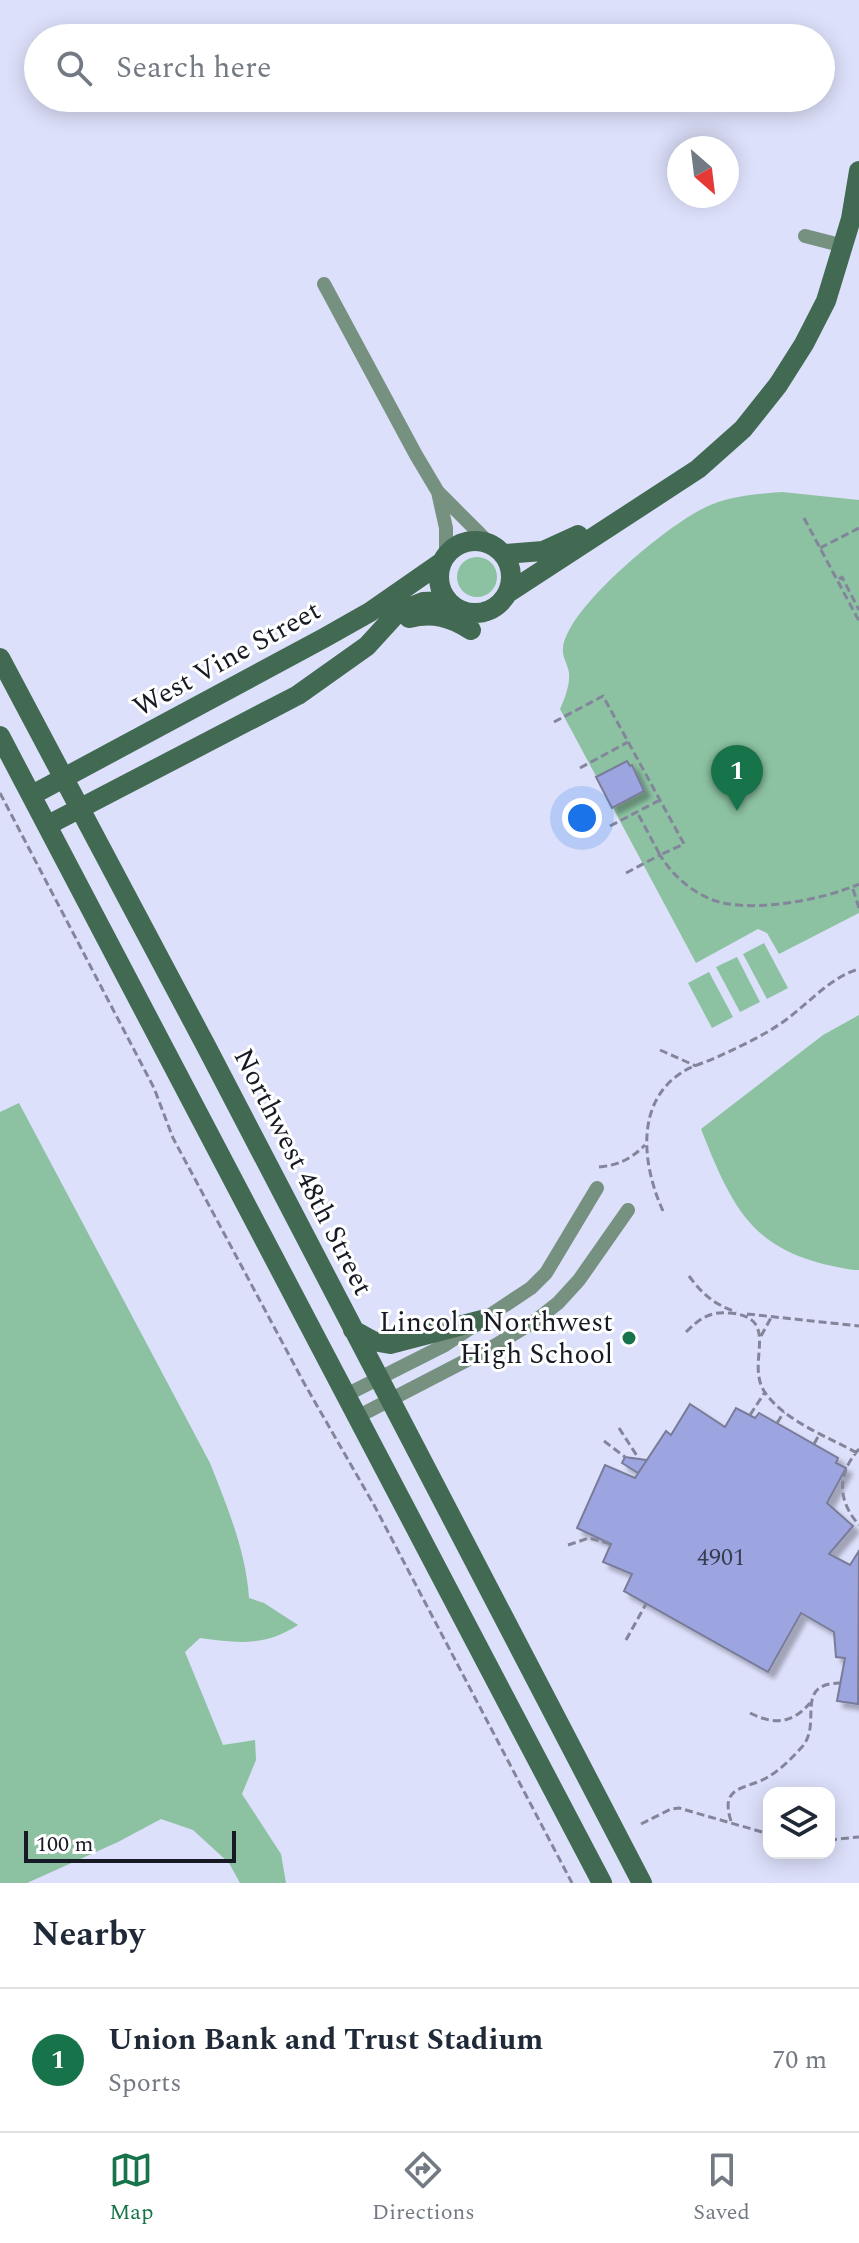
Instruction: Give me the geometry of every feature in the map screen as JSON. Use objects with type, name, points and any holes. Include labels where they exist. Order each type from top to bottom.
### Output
[{"type":"main road","points":[[743,429],[570,541],[543,551],[496,549],[477,541],[455,547],[444,558],[439,582],[448,601],[461,610],[482,613],[501,603],[508,593],[698,469],[743,429],[778,385],[826,301],[844,246],[859,171]]},
{"type":"main road","points":[[496,549],[511,573],[508,593]]},
{"type":"main road","name":"West Vine Street","points":[[32,795],[347,625],[444,558]]},
{"type":"main road","points":[[48,825],[298,695],[333,672],[381,632],[398,612],[423,602],[448,601]]},
{"type":"main road","points":[[381,632],[410,617],[425,614],[456,620],[471,630]]},
{"type":"main road","name":"Northwest 48th Street","points":[[0,658],[213,1059],[642,1883]]},
{"type":"main road","points":[[0,736],[602,1883]]},
{"type":"main road","points":[[352,1330],[373,1341],[390,1344],[482,1320]]},
{"type":"street","points":[[805,236],[844,246]]},
{"type":"street","points":[[324,284],[438,492],[496,549]]},
{"type":"street","points":[[438,492],[446,528],[444,558]]},
{"type":"street","points":[[346,1395],[445,1345],[509,1305],[546,1273],[597,1188]]},
{"type":"street","points":[[357,1417],[485,1351],[535,1321],[558,1303],[579,1280],[628,1210]]},
{"type":"path","points":[[804,518],[859,621]]},
{"type":"path","points":[[820,548],[859,528]]},
{"type":"path","points":[[837,580],[842,577],[859,610]]},
{"type":"path","points":[[554,722],[603,696],[684,844],[626,873]]},
{"type":"path","points":[[580,768],[628,742]]},
{"type":"path","points":[[0,793],[154,1088],[173,1138],[304,1383],[374,1505],[572,1883]]},
{"type":"path","points":[[610,826],[660,800]]},
{"type":"path","points":[[637,812],[660,855],[678,879],[707,898],[730,904],[810,901],[859,884]]},
{"type":"path","points":[[853,887],[859,908]]},
{"type":"path","points":[[663,1211],[647,1170],[645,1145],[660,1092],[684,1071],[747,1044],[808,1003],[829,983],[859,969]]},
{"type":"path","points":[[660,1050],[696,1066]]},
{"type":"path","points":[[599,1167],[615,1166],[628,1160],[645,1145]]},
{"type":"path","points":[[689,1276],[716,1305],[744,1314],[756,1323],[761,1336]]},
{"type":"path","points":[[686,1332],[698,1320],[715,1312],[859,1326]]},
{"type":"path","points":[[772,1316],[761,1336],[758,1373],[765,1392],[784,1412],[858,1452],[842,1483],[842,1498],[847,1512],[859,1525]]},
{"type":"path","points":[[750,1415],[765,1392]]},
{"type":"path","points":[[777,1423],[784,1412]]},
{"type":"path","points":[[619,1428],[639,1459]]},
{"type":"path","points":[[814,1444],[820,1433]]},
{"type":"path","points":[[604,1441],[625,1457]]},
{"type":"path","points":[[568,1545],[589,1538],[611,1544]]},
{"type":"path","points":[[626,1640],[646,1604]]},
{"type":"path","points":[[750,1713],[770,1722],[787,1721],[803,1711],[820,1687],[840,1683]]},
{"type":"path","points":[[731,1821],[728,1804],[737,1788],[766,1779],[803,1746],[812,1727],[810,1703]]},
{"type":"path","points":[[641,1824],[679,1808],[763,1832]]},
{"type":"path","points":[[835,1839],[859,1837]]},
{"type":"green space","points":[[782,492],[859,500],[859,913],[779,954],[767,933],[758,929],[696,963],[560,709],[569,678],[563,649],[568,632],[599,591],[667,532],[704,508],[723,501]]},
{"type":"green space","points":[[477,557],[491,563],[497,577],[491,591],[477,597],[463,591],[457,577],[463,563]]},
{"type":"green space","points":[[764,943],[788,988],[767,999],[743,954]]},
{"type":"green space","points":[[737,957],[760,1002],[740,1012],[716,967]]},
{"type":"green space","points":[[709,972],[733,1017],[712,1028],[688,983]]},
{"type":"green space","points":[[859,1015],[859,1270],[854,1270],[793,1254],[753,1226],[725,1185],[701,1129],[823,1035]]},
{"type":"green space","points":[[19,1103],[210,1463],[240,1546],[249,1598],[264,1603],[298,1625],[274,1637],[250,1642],[200,1638],[185,1652],[223,1745],[255,1740],[256,1760],[242,1794],[281,1854],[286,1883],[240,1883],[229,1863],[193,1830],[161,1819],[27,1883],[0,1883],[0,1112]]},
{"type":"building","points":[[627,761],[644,791],[612,808],[596,777]]},
{"type":"building","name":"Lincoln Northwest High School","points":[[690,1404],[725,1427],[736,1408],[755,1418],[759,1413],[838,1458],[836,1463],[846,1468],[827,1503],[853,1526],[829,1554],[850,1565],[859,1551],[858,1704],[837,1701],[845,1658],[836,1657],[834,1632],[801,1613],[768,1672],[624,1591],[632,1574],[603,1562],[611,1544],[577,1528],[605,1465],[635,1478],[666,1431],[671,1435]]},
{"type":"building","points":[[625,1457],[647,1460],[638,1473],[622,1463]]},
{"type":"place","name":"Union Bank and Trust Stadium","points":[[737,811]]},
{"type":"place","name":"Lincoln Northwest High School","points":[[629,1338]]}]
